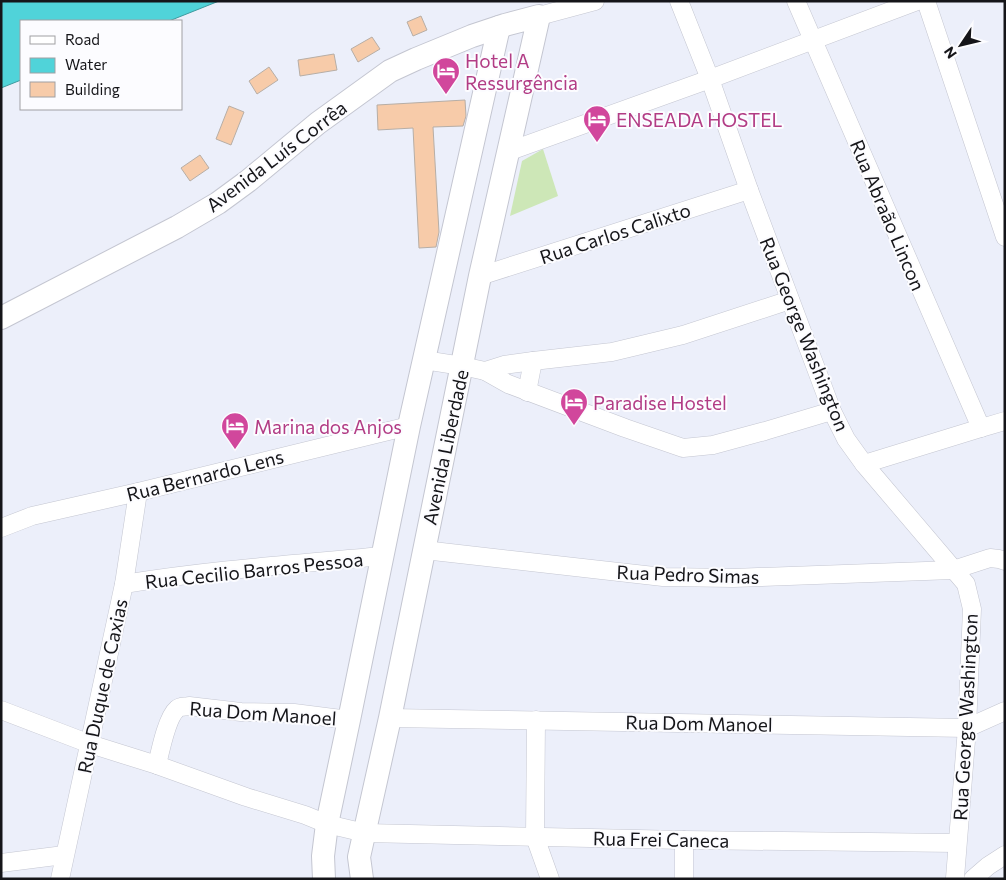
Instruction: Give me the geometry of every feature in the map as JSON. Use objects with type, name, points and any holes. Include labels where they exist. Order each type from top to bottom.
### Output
[{"type":"main road","name":"Avenida Luís Corrêa","points":[[1,318],[176,227],[218,203],[248,181],[318,123],[390,71],[443,47],[499,27],[539,16]]},
{"type":"main road","name":"Avenida Liberdade","points":[[362,879],[359,857],[390,718],[480,276],[539,16]]},
{"type":"main road","name":"Avenida Liberdade","points":[[324,879],[323,856],[326,824],[350,720],[409,426],[499,27]]},
{"type":"street","points":[[539,16],[595,1]]},
{"type":"street","name":"Rua George Washington","points":[[679,1],[832,411],[846,439],[864,464],[966,584],[972,609],[967,728],[955,879]]},
{"type":"street","name":"Rua Abraão Lincon","points":[[796,1],[981,428]]},
{"type":"street","points":[[508,152],[710,80],[917,1]]},
{"type":"street","points":[[926,1],[998,196],[1005,236]]},
{"type":"street","name":"Rua Carlos Calixto","points":[[480,276],[749,190]]},
{"type":"street","points":[[485,371],[504,365],[533,360],[612,352],[683,335],[790,300]]},
{"type":"street","points":[[424,360],[485,371],[527,392],[683,448],[713,445],[832,411]]},
{"type":"street","points":[[527,392],[533,360]]},
{"type":"street","points":[[864,464],[1005,421]]},
{"type":"street","name":"Rua Bernardo Lens","points":[[1,528],[32,516],[409,426]]},
{"type":"street","name":"Rua Duque de Caxias","points":[[63,877],[64,855],[124,584],[138,492]]},
{"type":"street","name":"Rua Pedro Simas","points":[[424,550],[663,577],[733,578],[953,570],[990,558],[1005,562]]},
{"type":"street","name":"Rua Cecilio Barros Pessoa","points":[[124,584],[299,563],[383,556]]},
{"type":"street","name":"Rua Dom Manoel","points":[[157,765],[165,732],[176,710],[181,707],[189,706],[240,712],[294,713],[350,720]]},
{"type":"street","name":"Rua Frei Caneca","points":[[1,710],[90,744],[305,815],[326,824],[365,832],[684,840],[957,843]]},
{"type":"street","name":"Rua Dom Manoel","points":[[390,718],[967,728],[1005,711]]},
{"type":"street","points":[[536,720],[535,837],[550,879]]},
{"type":"street","points":[[684,840],[684,879]]},
{"type":"street","points":[[1,863],[64,855]]},
{"type":"street","points":[[973,879],[1005,855]]},
{"type":"green space","points":[[543,149],[558,196],[510,216],[522,161]]},
{"type":"water","points":[[1,1],[219,1],[172,20],[20,20],[20,80],[1,88]]},
{"type":"building","points":[[421,16],[427,30],[413,36],[407,22]]},
{"type":"building","points":[[372,37],[380,49],[358,62],[351,49]]},
{"type":"building","points":[[334,54],[337,70],[300,76],[298,60]]},
{"type":"building","points":[[269,67],[278,80],[257,94],[249,81]]},
{"type":"building","points":[[465,100],[466,116],[463,126],[433,127],[439,232],[436,247],[419,248],[413,128],[378,130],[377,105]]},
{"type":"building","points":[[229,106],[244,112],[231,145],[216,139]]},
{"type":"building","points":[[200,155],[209,168],[190,181],[181,168]]},
{"type":"place","name":"Hotel A Ressurgência","points":[[446,95]]},
{"type":"place","name":"ENSEADA HOSTEL","points":[[597,143]]},
{"type":"place","name":"Paradise Hostel","points":[[574,426]]},
{"type":"place","name":"Marina dos Anjos","points":[[235,450]]}]
